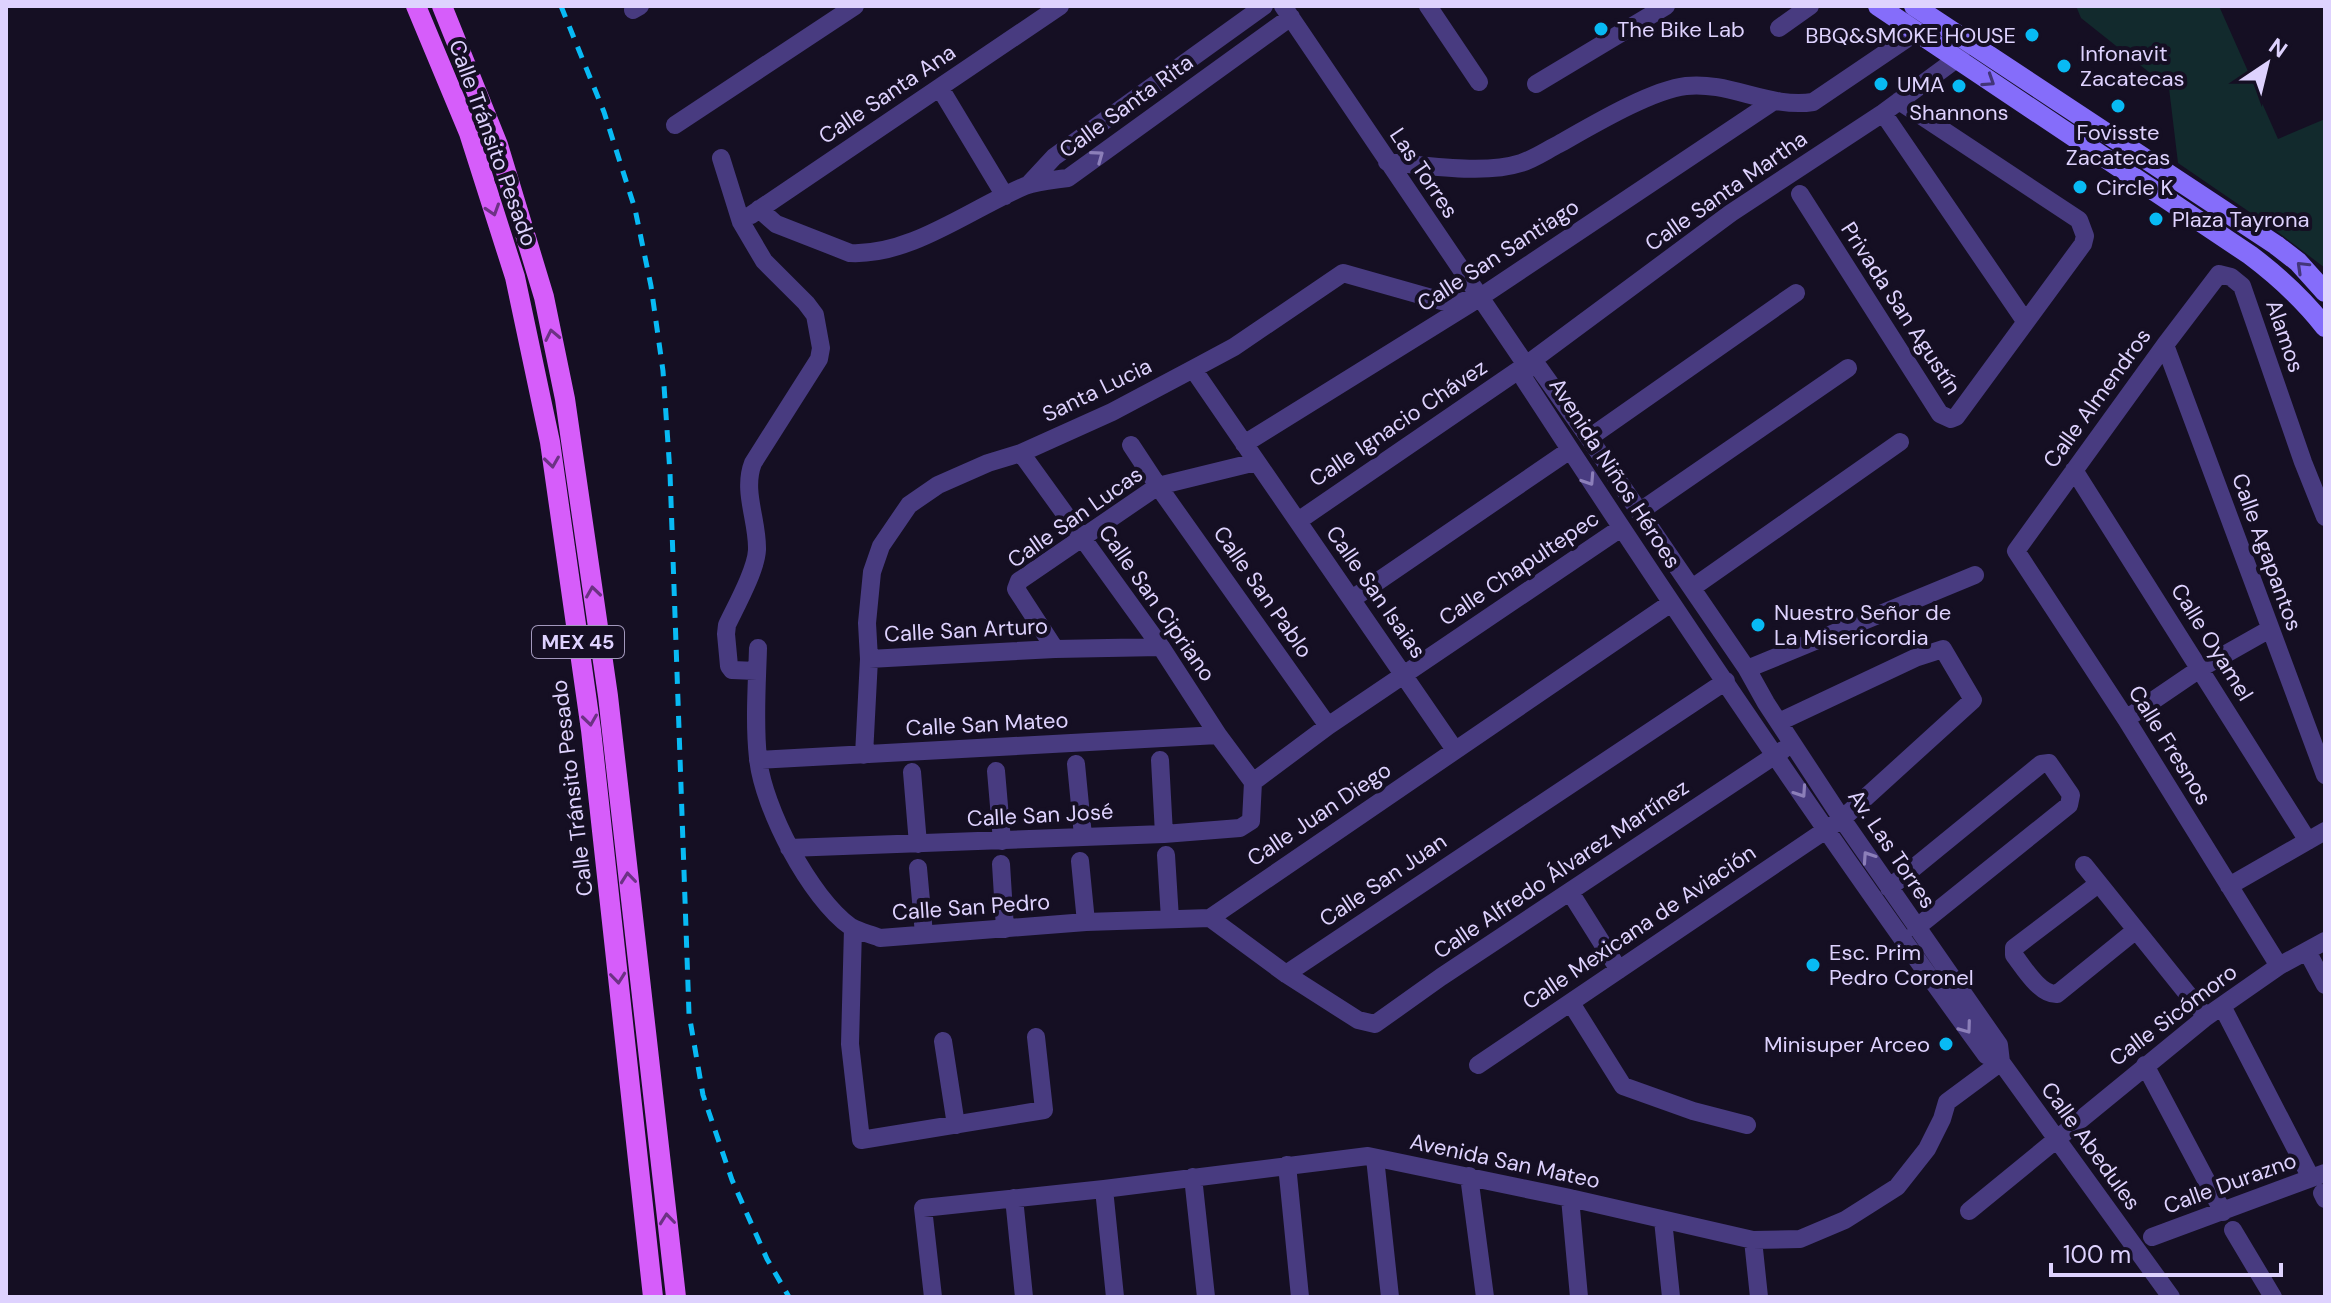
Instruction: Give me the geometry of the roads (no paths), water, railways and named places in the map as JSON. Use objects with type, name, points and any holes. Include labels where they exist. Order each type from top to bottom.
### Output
[{"type":"main road","name":"Calle Tránsito Pesado","points":[[416,6],[469,133],[515,277],[550,442],[591,730],[653,1297]]},
{"type":"main road","name":"Calle Tránsito Pesado","points":[[442,6],[498,145],[544,297],[565,399],[608,696],[676,1297]]},
{"type":"main road","points":[[1878,6],[1915,33],[1961,51]]},
{"type":"main road","points":[[1914,6],[1961,51],[2276,245],[2298,262],[2325,292]]},
{"type":"main road","points":[[2051,109],[2250,255],[2299,297],[2325,327]]},
{"type":"street","points":[[675,125],[855,6]]},
{"type":"street","name":"Calle Santa Ana","points":[[741,222],[1060,6]]},
{"type":"street","name":"Calle Santa Rita","points":[[1028,185],[1054,157],[1264,6]]},
{"type":"street","points":[[1536,84],[1666,6]]},
{"type":"street","points":[[1779,28],[1810,6]]},
{"type":"street","points":[[1435,11],[1479,82]]},
{"type":"street","name":"Calle Santa Rita","points":[[1028,185],[1068,178],[1287,12]]},
{"type":"street","name":"Las Torres","points":[[1287,12],[1526,365]]},
{"type":"street","points":[[1387,162],[1502,168],[1524,163],[1600,121],[1660,93],[1686,86],[1710,86],[1774,101],[1813,102],[1915,33]]},
{"type":"street","name":"Calle Santa Martha","points":[[1526,365],[1731,213],[1883,113],[1961,51]]},
{"type":"street","points":[[940,88],[1005,196]]},
{"type":"street","name":"Calle San Santiago","points":[[1244,444],[1479,298],[1774,101]]},
{"type":"street","name":"Privada San Agustín","points":[[1800,194],[1940,414],[1951,419],[1956,417],[2083,244],[2085,236],[2079,220],[1899,101]]},
{"type":"street","points":[[1883,113],[2025,321]]},
{"type":"street","points":[[721,158],[741,222],[764,261],[815,315],[821,348],[819,359],[749,473],[757,554],[726,634],[732,670],[757,671]]},
{"type":"street","points":[[759,209],[776,224],[850,253],[862,253],[908,244],[1028,185]]},
{"type":"street","name":"Santa Lucia","points":[[1021,453],[1112,412],[1234,347],[1343,273],[1449,303],[1479,298]]},
{"type":"street","name":"Calle Almendros","points":[[2016,551],[2219,274]]},
{"type":"street","name":"Alamos","points":[[2219,274],[2231,277],[2242,286],[2325,517]]},
{"type":"street","points":[[1589,438],[1796,293]]},
{"type":"street","name":"Calle Agapantos","points":[[2165,345],[2325,775]]},
{"type":"street","name":"Avenida Niños Héroes","points":[[1726,681],[1524,379],[1526,365],[1539,368],[1747,669]]},
{"type":"street","name":"Calle Ignacio Chávez","points":[[1298,521],[1526,365]]},
{"type":"street","points":[[1639,512],[1848,368]]},
{"type":"street","name":"Calle San Isaias","points":[[1193,369],[1455,750]]},
{"type":"street","points":[[1692,588],[1900,442]]},
{"type":"street","name":"Calle San Pablo","points":[[1131,445],[1328,726]]},
{"type":"street","points":[[1352,599],[1570,450]]},
{"type":"street","points":[[869,659],[867,623],[872,572],[892,527],[909,505],[930,490],[988,463],[1021,453]]},
{"type":"street","name":"Calle San Cipriano","points":[[1021,453],[1161,647],[1218,735],[1253,782]]},
{"type":"street","name":"Calle San Lucas","points":[[1055,649],[1016,589],[1019,581],[1158,486],[1256,462]]},
{"type":"street","name":"Calle Oyamel","points":[[2074,470],[2201,668],[2317,836]]},
{"type":"street","name":"Calle Chapultepec","points":[[1253,782],[1328,726],[1621,528]]},
{"type":"street","points":[[1644,562],[1664,549]]},
{"type":"street","name":"Calle Fresnos","points":[[2016,551],[2126,719],[2279,966]]},
{"type":"street","points":[[1747,669],[1975,575]]},
{"type":"street","name":"Calle Juan Diego","points":[[1210,918],[1671,603]]},
{"type":"street","points":[[1696,639],[1716,625]]},
{"type":"street","points":[[2126,719],[2201,668],[2270,629]]},
{"type":"street","name":"Calle San Arturo","points":[[864,755],[869,659],[1161,647]]},
{"type":"street","points":[[758,648],[758,760],[773,816],[789,848],[827,904],[853,928],[850,1044],[861,1140],[1044,1110],[1036,1037]]},
{"type":"street","name":"Calle Mexicana de Aviación","points":[[1478,1065],[1842,819],[1973,700],[1943,649],[1915,658],[1779,722]]},
{"type":"street","name":"Av. Las Torres","points":[[1747,669],[1842,819],[1999,1045],[2001,1062]]},
{"type":"street","name":"Av. Las Torres","points":[[1726,681],[1826,830],[1986,1055],[2001,1062]]},
{"type":"street","name":"Calle San Juan","points":[[1286,974],[1726,681]]},
{"type":"street","name":"Calle San Mateo","points":[[758,760],[1218,735]]},
{"type":"street","name":"Calle Alfredo Álvarez Martínez","points":[[1286,974],[1358,1020],[1375,1024],[1792,744]]},
{"type":"street","points":[[1160,760],[1164,834]]},
{"type":"street","points":[[1889,888],[2041,764],[2049,763],[2071,795],[2069,805],[1916,928]]},
{"type":"street","points":[[1076,764],[1083,836]]},
{"type":"street","points":[[996,771],[1002,841]]},
{"type":"street","points":[[912,772],[918,844]]},
{"type":"street","name":"Calle San José","points":[[789,848],[1164,834],[1240,828],[1251,821],[1253,782]]},
{"type":"street","points":[[2229,886],[2317,836]]},
{"type":"street","points":[[1166,855],[1170,919]]},
{"type":"street","points":[[1080,861],[1086,922]]},
{"type":"street","points":[[1001,864],[1005,929]]},
{"type":"street","points":[[2084,865],[2206,1017]]},
{"type":"street","points":[[918,868],[924,934]]},
{"type":"street","points":[[2098,884],[2014,948],[2014,955],[2044,991],[2057,994],[2136,930]]},
{"type":"street","points":[[1570,892],[1619,970]]},
{"type":"street","points":[[1210,918],[1286,974]]},
{"type":"street","name":"Calle San Pedro","points":[[853,928],[880,938],[1086,922],[1210,918]]},
{"type":"street","name":"Calle Sicómoro","points":[[1969,1211],[2206,1017],[2279,966],[2325,941]]},
{"type":"street","points":[[2307,951],[2325,985]]},
{"type":"street","points":[[1571,1003],[1623,1086],[1693,1111],[1747,1125]]},
{"type":"street","points":[[2222,1006],[2321,1186]]},
{"type":"street","points":[[943,1041],[956,1125]]},
{"type":"street","name":"Calle Abedules","points":[[2001,1062],[2171,1297]]},
{"type":"street","name":"Avenida San Mateo","points":[[933,1297],[923,1208],[1368,1156],[1753,1240],[1800,1239],[1845,1220],[1897,1187],[1927,1149],[1947,1102],[2001,1062]]},
{"type":"street","points":[[2145,1065],[2223,1212]]},
{"type":"street","points":[[1375,1158],[1390,1297]]},
{"type":"street","points":[[1287,1165],[1300,1297]]},
{"type":"street","points":[[1469,1176],[1485,1297]]},
{"type":"street","points":[[1193,1177],[1206,1297]]},
{"type":"street","name":"Calle Durazno","points":[[2152,1237],[2223,1212],[2321,1186]]},
{"type":"street","points":[[1104,1189],[1115,1297]]},
{"type":"street","points":[[1014,1198],[1024,1297]]},
{"type":"street","points":[[1570,1198],[1579,1297]]},
{"type":"street","points":[[1663,1220],[1671,1297]]},
{"type":"street","points":[[2233,1230],[2273,1297]]},
{"type":"street","points":[[1753,1240],[1759,1297]]},
{"type":"railway","points":[[561,6],[604,112],[635,209],[651,286],[663,371],[670,473],[689,1014],[703,1095],[732,1180],[767,1259],[789,1297]]},
{"type":"place","name":"The Bike Lab","points":[[1601,29]]},
{"type":"place","name":"BBQ&SMOKE HOUSE","points":[[2032,35]]},
{"type":"place","name":"Infonavit Zacatecas","points":[[2064,66]]},
{"type":"place","name":"UMA","points":[[1881,84]]},
{"type":"place","name":"Shannons","points":[[1959,86]]},
{"type":"place","name":"Fovisste Zacatecas","points":[[2118,106]]},
{"type":"place","name":"Circle K","points":[[2080,187]]},
{"type":"place","name":"Plaza Tayrona","points":[[2156,219]]},
{"type":"place","name":"Nuestro Señor de La Misericordia","points":[[1758,625]]},
{"type":"place","name":"Esc. Prim Pedro Coronel","points":[[1813,965]]},
{"type":"place","name":"Minisuper Arceo","points":[[1946,1044]]}]
